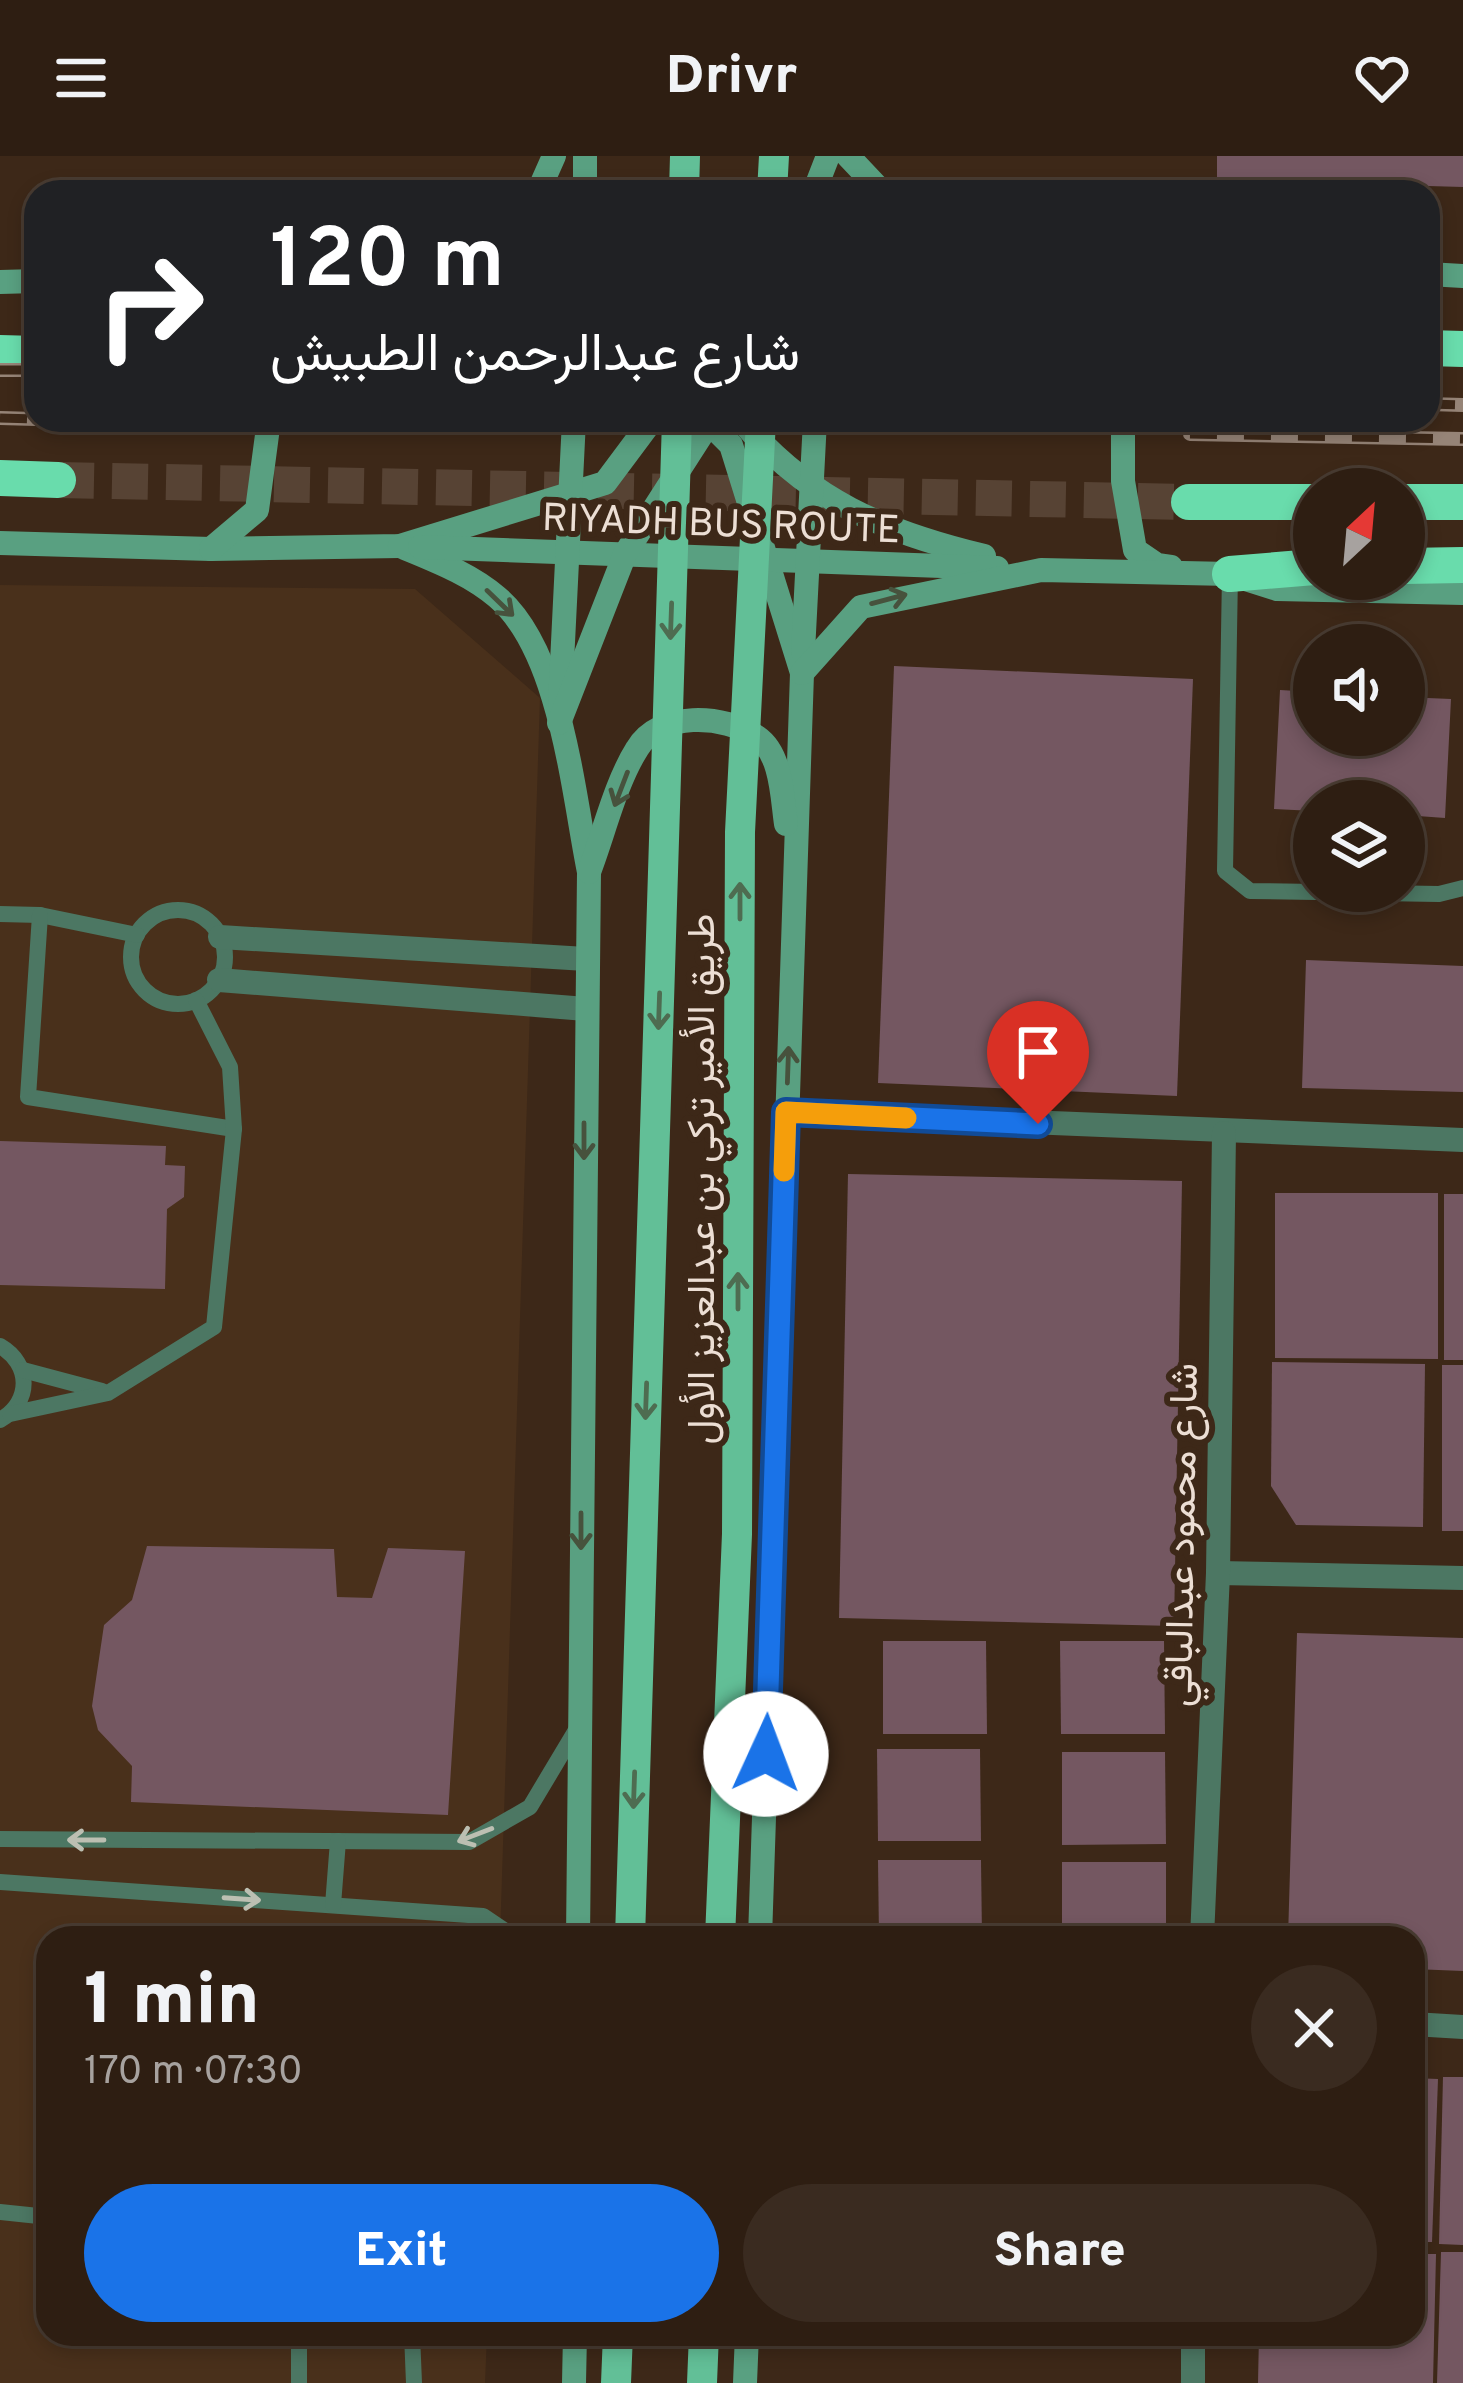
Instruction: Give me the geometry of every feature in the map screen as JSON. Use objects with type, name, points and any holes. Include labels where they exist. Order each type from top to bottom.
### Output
[{"type":"highway","points":[[0,478],[58,479]]},
{"type":"highway","points":[[1189,502],[1293,502]]},
{"type":"highway","points":[[1425,502],[1463,502]]},
{"type":"highway","points":[[1425,566],[1463,565]]},
{"type":"highway","points":[[1229,574],[1293,569]]},
{"type":"main road","points":[[848,156],[871,180]]},
{"type":"main road","points":[[211,549],[257,510],[267,432]]},
{"type":"main road","points":[[559,723],[574,432]]},
{"type":"main road","points":[[0,543],[211,549],[400,546],[605,483],[643,432]]},
{"type":"main road","name":"طريق الأمير تركي بن عبدالعزيز الأول","points":[[630,1926],[677,432]]},
{"type":"main road","points":[[559,723],[625,554],[702,432]]},
{"type":"main road","points":[[718,432],[730,446],[802,673]]},
{"type":"main road","points":[[751,432],[776,462],[854,515],[944,547],[1041,570],[1229,574]]},
{"type":"main road","name":"طريق الأمير تركي بن عبدالعزيز الأول","points":[[721,1926],[737,1534],[740,832],[760,432]]},
{"type":"main road","points":[[760,1926],[786,1112],[814,432]]},
{"type":"main road","points":[[1123,432],[1123,481],[1135,550],[1157,566],[1229,574],[1277,589],[1463,593]]},
{"type":"main road","points":[[400,546],[457,571],[499,598],[531,637],[559,723],[589,872],[578,1926]]},
{"type":"main road","name":"RIYADH BUS ROUTE","points":[[400,546],[1041,570]]},
{"type":"main road","points":[[802,673],[862,607],[1041,570]]},
{"type":"main road","points":[[589,872],[638,745],[680,720],[699,718],[758,737],[776,766],[795,880]]},
{"type":"main road","points":[[574,2383],[575,2346]]},
{"type":"main road","points":[[616,2383],[618,2346]]},
{"type":"main road","points":[[701,2383],[703,2346]]},
{"type":"main road","points":[[745,2383],[747,2346]]},
{"type":"street","points":[[220,937],[586,959]]},
{"type":"street","points":[[219,980],[586,1009]]},
{"type":"street","points":[[786,1112],[1463,1140]]},
{"type":"street","name":"شارع محمود عبدالباقي","points":[[1203,1926],[1218,1573],[1224,1133]]},
{"type":"street","points":[[1218,1573],[1463,1578]]},
{"type":"street","points":[[1425,2024],[1463,2026]]},
{"type":"street","points":[[1192,2383],[1193,2346]]},
{"type":"lane","points":[[1229,574],[1225,871],[1250,891],[1439,894],[1463,888]]},
{"type":"lane","points":[[183,910],[212,924],[220,937],[224,967],[219,980],[196,1000],[166,1002],[141,986],[131,956],[137,934],[153,917],[183,910]]},
{"type":"lane","points":[[0,914],[40,915],[137,934]]},
{"type":"lane","points":[[40,915],[28,1096],[234,1129]]},
{"type":"lane","points":[[5,1417],[108,1393],[214,1328],[234,1129],[230,1067],[196,1000]]},
{"type":"lane","points":[[0,1346],[22,1370],[108,1393]]},
{"type":"lane","points":[[5,1417],[23,1396],[22,1370]]},
{"type":"lane","points":[[0,1839],[469,1842],[530,1807],[580,1725]]},
{"type":"lane","points":[[333,1905],[338,1841]]},
{"type":"lane","points":[[0,1882],[483,1916],[498,1926]]},
{"type":"lane","points":[[0,2212],[36,2216]]},
{"type":"lane","points":[[299,2346],[299,2383]]},
{"type":"lane","points":[[412,2346],[414,2383]]},
{"type":"shaded area","points":[[0,585],[415,589],[540,698],[500,1926],[36,1926],[36,2346],[487,2346],[485,2383],[0,2383]]},
{"type":"building","points":[[1217,156],[1463,156],[1463,187],[1440,186],[1440,180],[1217,180]]},
{"type":"building","points":[[894,666],[1193,679],[1177,1096],[878,1083]]},
{"type":"building","points":[[1280,690],[1293,691],[1293,756],[1425,756],[1425,698],[1451,699],[1445,818],[1425,817],[1425,780],[1293,780],[1293,810],[1274,809]]},
{"type":"building","points":[[1306,960],[1463,966],[1463,1092],[1302,1088]]},
{"type":"building","points":[[0,1141],[166,1146],[165,1165],[185,1166],[184,1197],[167,1209],[165,1289],[0,1285]]},
{"type":"building","points":[[848,1174],[1182,1181],[1174,1626],[839,1618]]},
{"type":"building","points":[[1275,1193],[1438,1193],[1438,1359],[1275,1358]]},
{"type":"building","points":[[1444,1194],[1463,1194],[1463,1360],[1444,1360]]},
{"type":"building","points":[[1272,1362],[1425,1364],[1423,1527],[1296,1525],[1271,1486]]},
{"type":"building","points":[[1442,1365],[1463,1365],[1463,1531],[1442,1531]]},
{"type":"building","points":[[147,1546],[334,1549],[337,1597],[372,1598],[388,1548],[465,1551],[448,1815],[131,1802],[132,1766],[98,1730],[92,1706],[104,1625],[132,1600]]},
{"type":"building","points":[[1297,1633],[1463,1638],[1463,1971],[1425,1969],[1425,1926],[1288,1926]]},
{"type":"building","points":[[883,1641],[986,1641],[987,1734],[883,1734]]},
{"type":"building","points":[[1060,1641],[1164,1641],[1165,1734],[1061,1734]]},
{"type":"building","points":[[877,1749],[980,1749],[981,1841],[878,1841]]},
{"type":"building","points":[[1062,1752],[1165,1752],[1166,1844],[1062,1845]]},
{"type":"building","points":[[878,1860],[981,1860],[982,1926],[879,1926]]},
{"type":"building","points":[[1062,1862],[1166,1862],[1166,1926],[1062,1926]]},
{"type":"building","points":[[1443,2077],[1463,2077],[1463,2245],[1439,2244]]},
{"type":"building","points":[[1425,2078],[1438,2079],[1432,2242],[1425,2242]]},
{"type":"building","points":[[1441,2252],[1463,2252],[1463,2383],[1437,2383]]},
{"type":"building","points":[[1425,2254],[1436,2254],[1433,2383],[1258,2383],[1259,2346],[1425,2346]]},
{"type":"tunnel","points":[[58,480],[1189,502]]},
{"type":"railway","points":[[0,370],[24,370]]},
{"type":"railway","points":[[1440,404],[1463,405]]},
{"type":"railway","points":[[0,418],[24,419]]},
{"type":"railway","points":[[1190,434],[1463,439]]},
{"type":"slow traffic","points":[[784,1171],[786,1112],[906,1118]]},
{"type":"route","points":[[766,1754],[786,1112],[1038,1124]]}]
